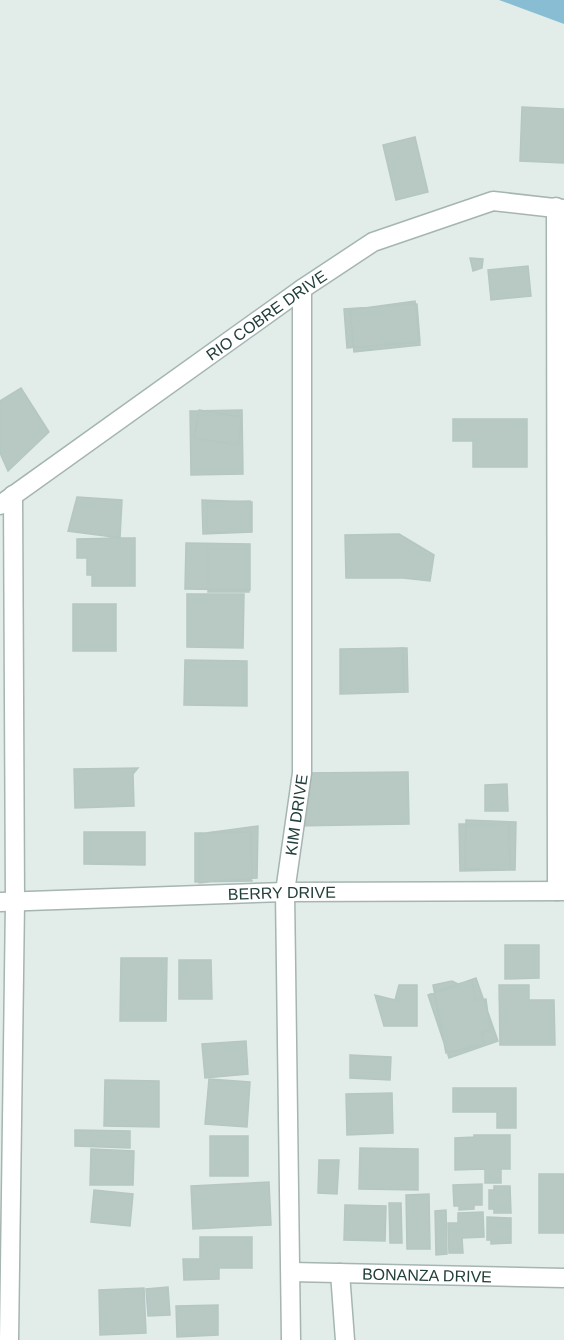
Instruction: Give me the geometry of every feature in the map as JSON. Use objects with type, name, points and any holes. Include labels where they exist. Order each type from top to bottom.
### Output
[{"type":"street","name":"RIO COBRE DRIVE","points":[[7,500],[302,289],[373,242],[493,201],[560,208]]},
{"type":"street","points":[[560,208],[560,891]]},
{"type":"street","name":"KIM DRIVE","points":[[291,1340],[285,892],[302,773],[302,289]]},
{"type":"street","points":[[7,500],[9,1340]]},
{"type":"street","name":"BERRY DRIVE","points":[[7,902],[285,892],[560,891]]},
{"type":"street","name":"BONANZA DRIVE","points":[[291,1272],[564,1278]]},
{"type":"street","points":[[340,1273],[345,1340]]},
{"type":"water","points":[[499,0],[564,0],[564,24]]},
{"type":"building","points":[[522,107],[564,109],[564,163],[520,161]]},
{"type":"building","points":[[415,137],[428,192],[396,200],[383,145]]},
{"type":"building","points":[[470,258],[483,259],[482,268],[473,271]]},
{"type":"building","points":[[528,266],[531,296],[491,300],[488,270]]},
{"type":"building","points":[[415,301],[420,345],[354,352],[350,310]]},
{"type":"building","points":[[417,304],[420,342],[347,348],[344,309]]},
{"type":"building","points":[[21,388],[49,432],[8,471],[0,453],[0,401]]},
{"type":"building","points":[[199,410],[242,417],[238,445],[194,438]]},
{"type":"building","points":[[242,410],[243,474],[191,475],[190,411]]},
{"type":"building","points":[[453,419],[527,419],[527,467],[473,467],[473,441],[453,441]]},
{"type":"building","points":[[77,497],[122,500],[120,538],[68,531]]},
{"type":"building","points":[[202,500],[252,502],[252,532],[203,534]]},
{"type":"building","points":[[250,501],[251,532],[207,532],[207,502]]},
{"type":"building","points":[[399,534],[434,555],[430,581],[403,578],[346,578],[345,535]]},
{"type":"building","points":[[135,538],[135,586],[92,586],[92,575],[87,575],[87,558],[77,558],[77,539]]},
{"type":"building","points":[[186,543],[250,544],[250,590],[185,589]]},
{"type":"building","points":[[208,549],[249,549],[249,592],[208,592]]},
{"type":"building","points":[[187,594],[244,594],[243,648],[187,647]]},
{"type":"building","points":[[73,604],[116,604],[116,651],[73,651]]},
{"type":"building","points":[[403,648],[404,692],[340,694],[340,649]]},
{"type":"building","points":[[407,648],[408,692],[342,694],[341,649]]},
{"type":"building","points":[[185,660],[247,661],[247,706],[184,705]]},
{"type":"building","points":[[138,768],[133,774],[134,806],[75,808],[74,769]]},
{"type":"building","points":[[408,772],[409,824],[294,826],[302,773]]},
{"type":"building","points":[[507,784],[508,811],[485,811],[485,785]]},
{"type":"building","points":[[466,820],[516,822],[515,870],[465,869]]},
{"type":"building","points":[[459,824],[509,824],[510,870],[460,871]]},
{"type":"building","points":[[258,826],[257,878],[199,883],[199,834]]},
{"type":"building","points":[[84,832],[145,832],[145,865],[84,864]]},
{"type":"building","points":[[251,832],[252,881],[195,882],[195,833]]},
{"type":"building","points":[[505,945],[539,945],[539,978],[505,979]]},
{"type":"building","points":[[121,958],[167,958],[166,1021],[120,1021]]},
{"type":"building","points":[[179,960],[211,960],[212,999],[179,999]]},
{"type":"building","points":[[476,978],[498,1041],[449,1058],[428,995]]},
{"type":"building","points":[[472,980],[475,1000],[486,999],[490,1029],[482,1033],[484,1045],[446,1053],[433,985],[452,981],[458,984]]},
{"type":"building","points":[[399,985],[417,985],[417,1026],[384,1026],[375,995],[395,1000]]},
{"type":"building","points":[[499,985],[529,985],[529,1000],[554,1000],[555,1045],[500,1045]]},
{"type":"building","points":[[246,1041],[248,1074],[205,1078],[202,1044]]},
{"type":"building","points":[[350,1055],[391,1057],[390,1080],[350,1078]]},
{"type":"building","points":[[209,1079],[250,1082],[247,1127],[205,1124]]},
{"type":"building","points":[[105,1080],[159,1081],[159,1127],[104,1126]]},
{"type":"building","points":[[453,1088],[516,1088],[516,1128],[497,1128],[497,1112],[453,1112]]},
{"type":"building","points":[[392,1093],[393,1133],[347,1135],[346,1094]]},
{"type":"building","points":[[75,1130],[130,1131],[130,1148],[75,1146]]},
{"type":"building","points":[[474,1135],[510,1135],[510,1169],[501,1169],[501,1183],[485,1183],[485,1169],[455,1170],[455,1138],[474,1137]]},
{"type":"building","points":[[210,1136],[248,1136],[248,1176],[210,1176]]},
{"type":"building","points":[[360,1148],[418,1149],[418,1190],[359,1189]]},
{"type":"building","points":[[91,1149],[134,1151],[133,1185],[90,1185]]},
{"type":"building","points":[[319,1160],[339,1160],[337,1194],[318,1193]]},
{"type":"building","points":[[539,1174],[564,1174],[564,1233],[539,1233]]},
{"type":"building","points":[[269,1182],[271,1225],[193,1229],[191,1186]]},
{"type":"building","points":[[482,1184],[482,1205],[474,1205],[474,1209],[459,1210],[459,1206],[454,1206],[453,1185]]},
{"type":"building","points":[[494,1186],[510,1186],[511,1213],[494,1213],[494,1209],[489,1209],[489,1190],[494,1190]]},
{"type":"building","points":[[94,1190],[133,1194],[130,1226],[91,1222]]},
{"type":"building","points":[[429,1194],[430,1249],[407,1249],[406,1195]]},
{"type":"building","points":[[389,1203],[401,1203],[402,1243],[390,1243]]},
{"type":"building","points":[[345,1205],[386,1206],[385,1241],[344,1240]]},
{"type":"building","points":[[446,1210],[447,1254],[436,1255],[435,1211]]},
{"type":"building","points":[[483,1212],[484,1237],[462,1238],[463,1253],[449,1253],[448,1223],[458,1223],[458,1213]]},
{"type":"building","points":[[487,1217],[511,1218],[511,1243],[491,1244],[491,1240],[487,1240]]},
{"type":"building","points":[[200,1237],[252,1237],[252,1268],[219,1268],[219,1279],[184,1280],[183,1259],[200,1259]]},
{"type":"building","points":[[168,1287],[170,1315],[148,1316],[146,1289]]},
{"type":"building","points":[[144,1288],[146,1333],[100,1335],[99,1290]]},
{"type":"building","points":[[218,1305],[218,1335],[177,1337],[176,1306]]}]
